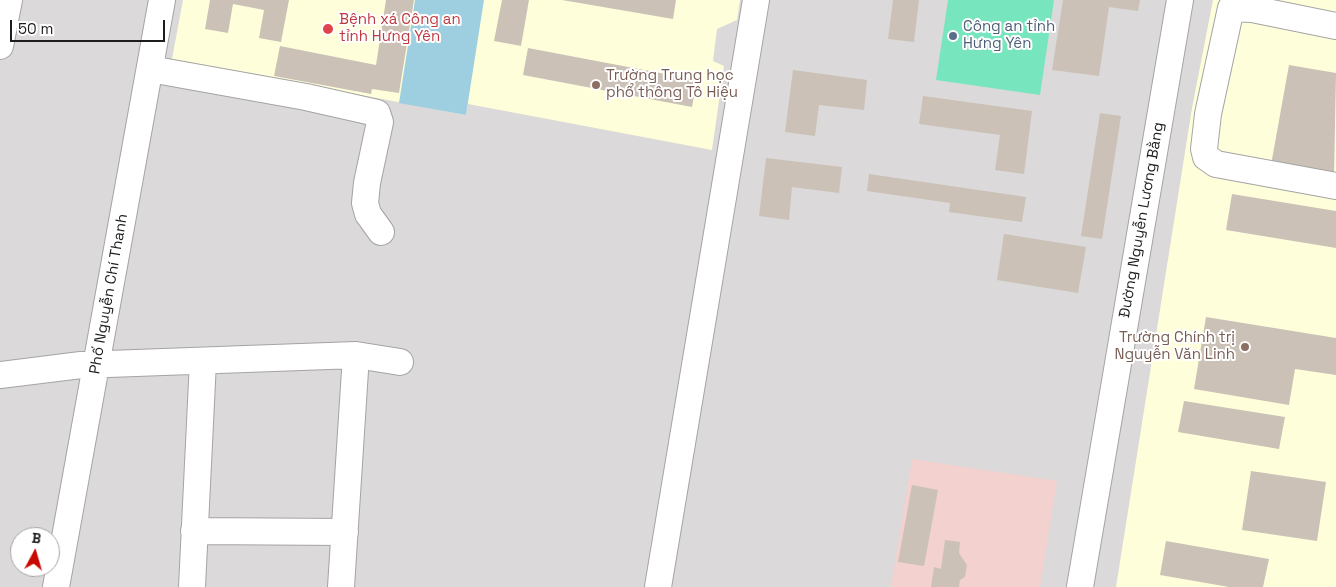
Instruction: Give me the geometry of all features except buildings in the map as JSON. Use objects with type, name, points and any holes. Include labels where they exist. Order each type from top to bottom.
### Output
[{"type":"street","points":[[0,46],[9,0]]},
{"type":"street","name":"Phố Nguyễn Chí Thanh","points":[[56,587],[162,0]]},
{"type":"street","points":[[658,587],[756,0]]},
{"type":"street","name":"Đường Nguyễn Lương Bằng","points":[[1080,587],[1180,0]]},
{"type":"street","points":[[1336,26],[1252,9],[1231,8],[1208,114],[1204,149],[1206,156],[1216,164],[1336,186]]},
{"type":"street","points":[[150,69],[306,97],[377,113],[380,122],[365,203],[368,214],[381,232]]},
{"type":"street","points":[[0,375],[96,364],[356,355],[400,362]]},
{"type":"street","points":[[341,587],[356,355]]},
{"type":"street","points":[[192,587],[203,361]]},
{"type":"street","points":[[194,531],[345,532]]},
{"type":"shaded area","points":[[0,0],[1336,0],[1336,587],[0,587]]},
{"type":"shaded area","points":[[183,0],[740,0],[737,20],[717,29],[713,61],[724,66],[712,150],[468,104],[466,115],[172,59]]},
{"type":"shaded area","name":"Trường Chính trị Nguyễn Văn Linh","points":[[1213,0],[1336,0],[1336,587],[1116,587],[1192,108]]},
{"type":"shaded area","points":[[912,459],[1057,481],[1040,587],[891,587]]},
{"type":"green space","points":[[948,0],[1054,0],[1040,95],[936,80]]},
{"type":"water","points":[[415,0],[484,0],[466,115],[399,103]]},
{"type":"place","name":"Bệnh xá Công an tỉnh Hưng Yên","points":[[328,29]]},
{"type":"place","name":"Công an tỉnh Hưng Yên","points":[[953,36]]},
{"type":"place","name":"Trường Trung học phổ thông Tô Hiệu","points":[[596,85]]},
{"type":"place","name":"Trường Chính trị Nguyễn Văn Linh","points":[[1245,347]]}]
